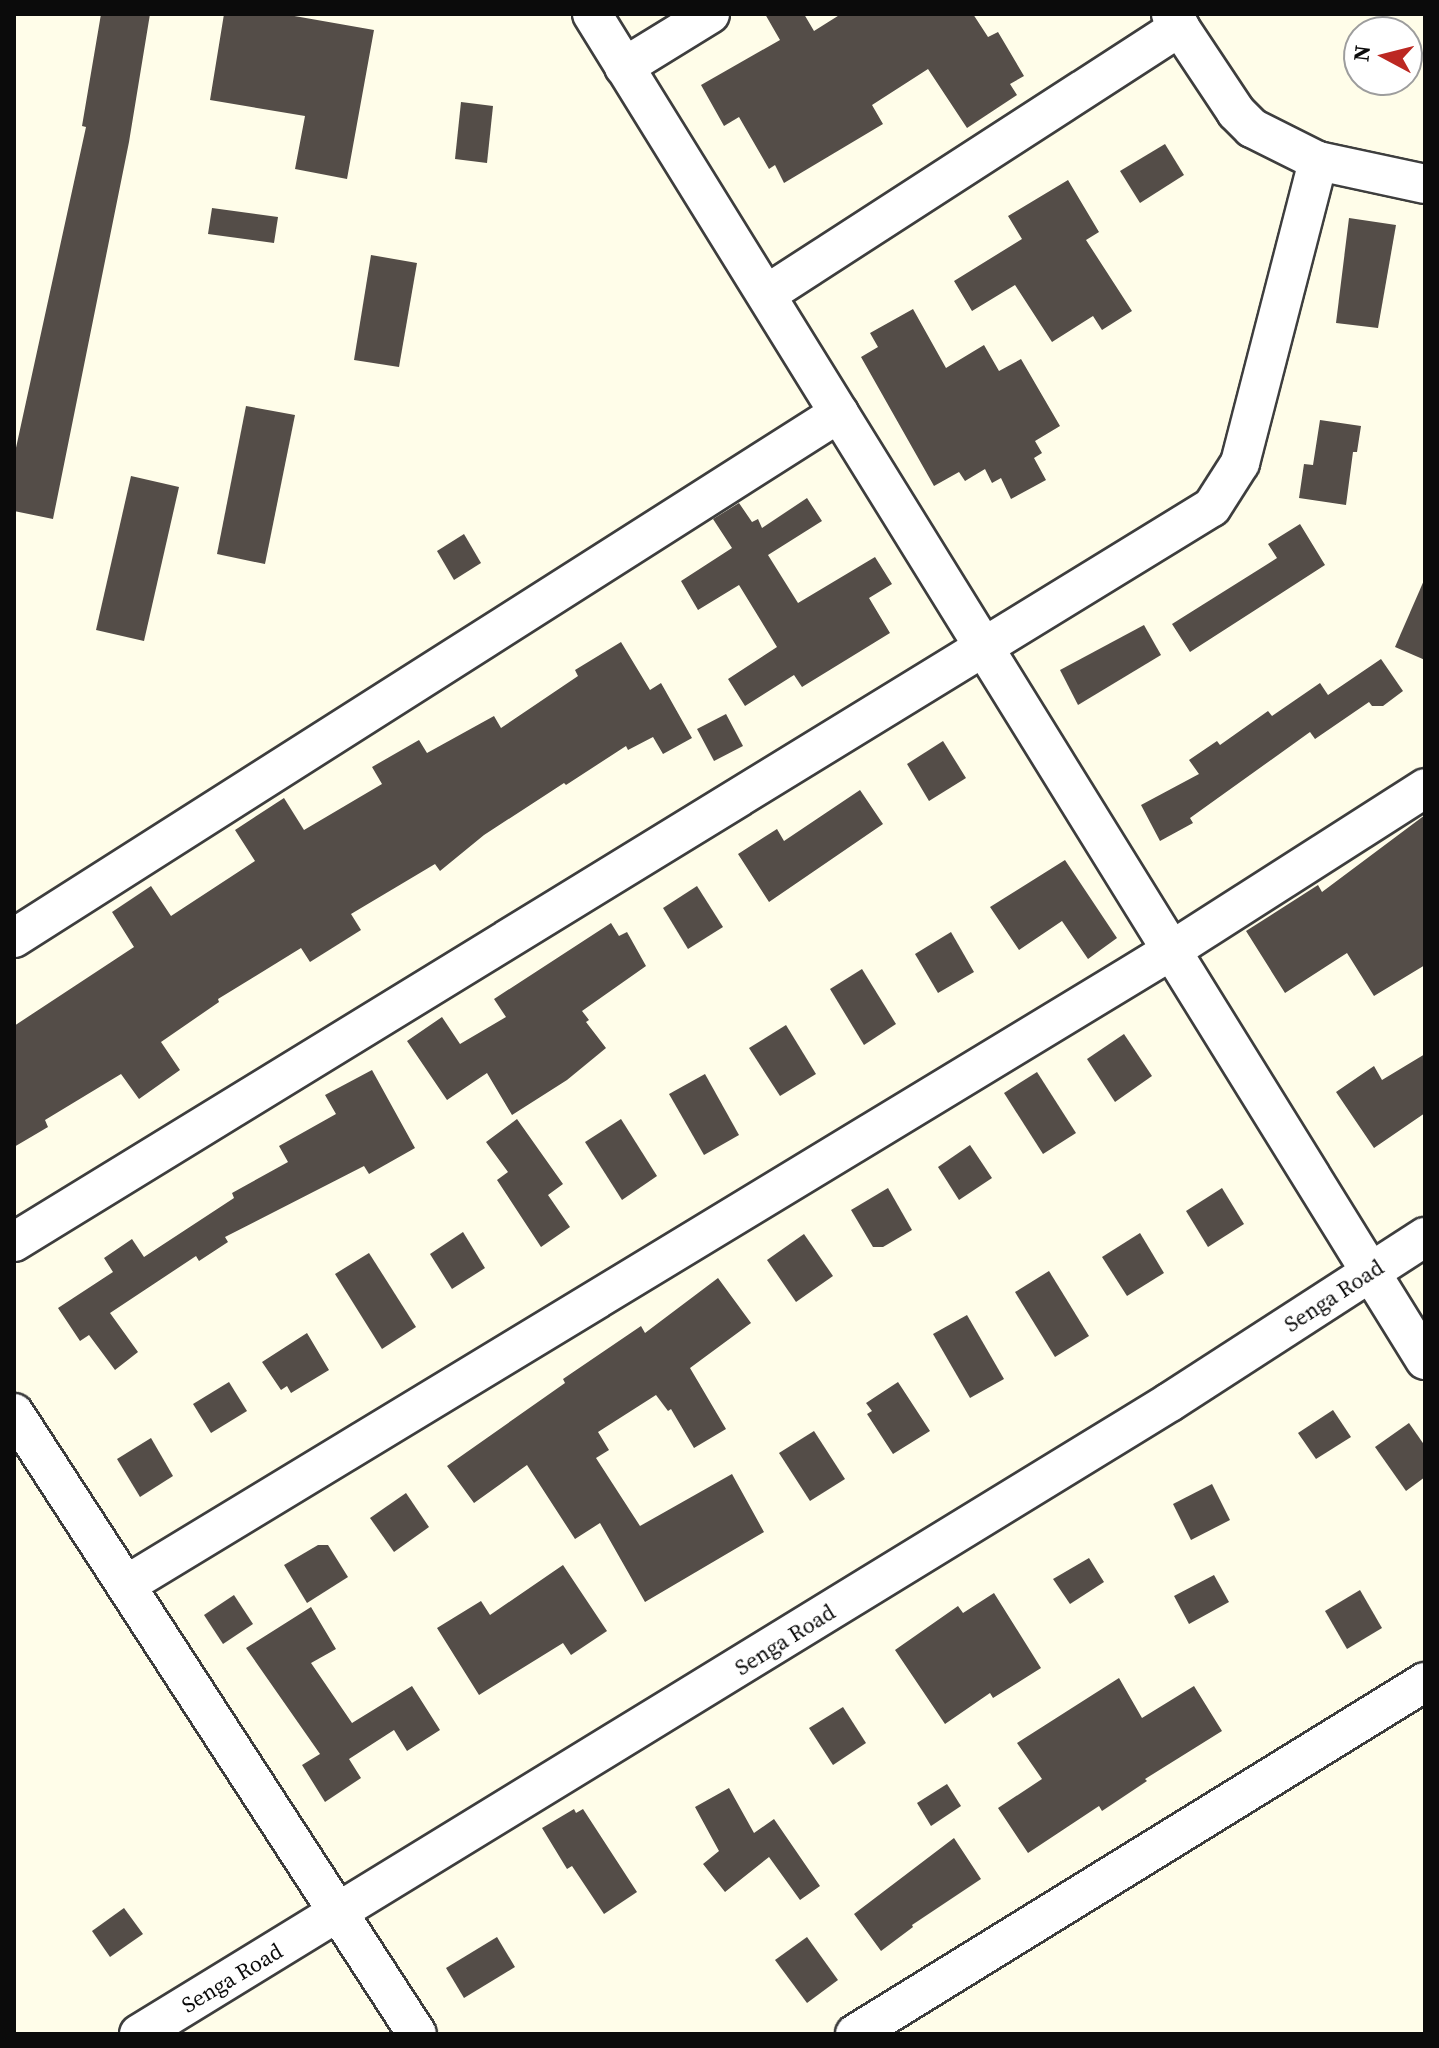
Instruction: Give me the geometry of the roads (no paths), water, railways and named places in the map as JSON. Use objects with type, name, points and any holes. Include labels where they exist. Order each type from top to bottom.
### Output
[{"type":"street","points":[[592,14],[985,648],[1169,952],[1425,1360]]},
{"type":"street","points":[[624,67],[710,14]]},
{"type":"street","points":[[767,294],[1176,20],[1236,112],[1252,128],[1318,161],[1425,184]]},
{"type":"street","points":[[14,1242],[1202,515],[1221,496],[1243,450],[1318,161]]},
{"type":"street","points":[[14,938],[839,413]]},
{"type":"street","points":[[126,1585],[1169,952],[1425,788]]},
{"type":"street","name":"Senga Road","points":[[139,2034],[341,1913],[1170,1402],[1425,1237]]},
{"type":"street","points":[[14,1413],[417,2034]]},
{"type":"street","points":[[855,2034],[1425,1682]]}]
